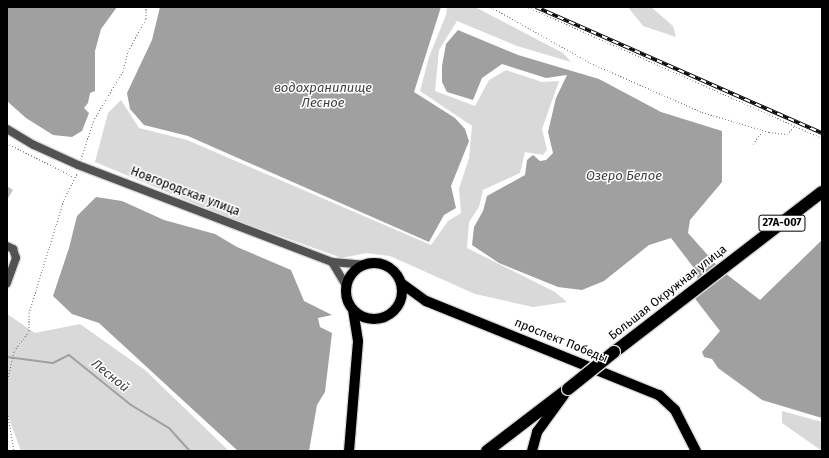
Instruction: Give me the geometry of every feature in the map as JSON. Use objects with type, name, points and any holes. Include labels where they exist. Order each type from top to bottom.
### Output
[{"type":"highway","name":"Большая Окружная улица","points":[[487,451],[532,418],[614,352],[822,192]]},
{"type":"main road","points":[[382,264],[390,268],[401,283],[400,301],[388,315],[370,319],[354,311],[348,303],[346,285],[352,273],[364,265],[382,264]]},
{"type":"main road","name":"проспект Победы","points":[[401,283],[433,304],[659,395],[675,410],[694,447]]},
{"type":"main road","points":[[349,451],[358,341],[354,311]]},
{"type":"main road","points":[[532,451],[537,432],[568,389]]},
{"type":"street","name":"Новгородская улица","points":[[7,129],[34,145],[78,165],[332,262],[364,265]]},
{"type":"street","points":[[7,246],[13,249],[16,258],[7,283]]},
{"type":"street","points":[[332,262],[346,285]]},
{"type":"path","points":[[7,382],[14,352],[29,331],[29,313],[64,199],[75,178],[93,121],[123,71],[128,51],[146,19],[146,7]]},
{"type":"path","points":[[491,7],[593,64],[651,91],[702,112],[763,130],[787,134],[795,126]]},
{"type":"path","points":[[528,7],[822,138]]},
{"type":"path","points":[[754,144],[763,130]]},
{"type":"path","points":[[7,143],[75,178]]},
{"type":"path","points":[[7,410],[14,451]]},
{"type":"shaded area","points":[[447,7],[475,7],[563,53],[571,62],[517,46],[457,21],[439,50],[435,91],[475,106],[489,80],[506,70],[542,82],[559,81],[542,129],[547,150],[543,155],[525,152],[520,173],[483,190],[479,207],[469,222],[467,248],[555,292],[567,302],[533,307],[475,294],[390,256],[366,253],[342,258],[229,218],[95,162],[108,113],[121,100],[139,128],[187,140],[431,245],[448,221],[461,213],[459,189],[469,158],[472,126],[420,91],[429,57],[446,15]]},
{"type":"shaded area","points":[[628,7],[651,7],[673,26],[676,37],[643,26]]},
{"type":"shaded area","points":[[7,314],[35,333],[80,324],[145,370],[229,451],[21,451],[7,413]]},
{"type":"shaded area","points":[[782,411],[822,422],[822,451],[782,423]]},
{"type":"water","points":[[7,7],[117,7],[101,29],[95,51],[95,91],[90,93],[88,103],[84,108],[89,113],[82,131],[72,137],[53,135],[26,118],[7,101]]},
{"type":"water","name":"водохранилище Лесное","points":[[160,7],[441,7],[414,92],[455,118],[465,129],[469,141],[451,186],[456,208],[444,215],[429,242],[188,136],[144,125],[130,109],[127,93],[152,40]]},
{"type":"water","name":"Озеро Белое","points":[[458,30],[518,55],[599,79],[661,112],[722,131],[722,182],[690,220],[688,233],[721,270],[760,300],[822,240],[822,418],[762,400],[718,368],[712,359],[704,357],[702,352],[720,331],[693,296],[698,290],[697,272],[671,238],[649,245],[604,281],[582,290],[558,287],[499,263],[472,245],[474,227],[483,211],[487,196],[525,175],[527,160],[533,155],[540,161],[546,160],[553,153],[548,132],[556,98],[567,75],[546,78],[502,64],[482,78],[473,100],[447,92],[442,82],[442,66],[446,44]]},
{"type":"water","points":[[96,197],[122,201],[164,220],[215,234],[237,247],[291,270],[304,301],[332,315],[318,318],[320,327],[332,333],[325,392],[317,405],[309,451],[238,451],[99,323],[72,314],[53,296],[69,248],[77,216]]},
{"type":"building","points":[[7,186],[13,190],[8,198],[7,197]]},
{"type":"waterway","name":"Лесной","points":[[7,357],[53,363],[69,355],[131,405],[169,428],[190,451]]},
{"type":"railway","points":[[536,7],[822,133]]}]
